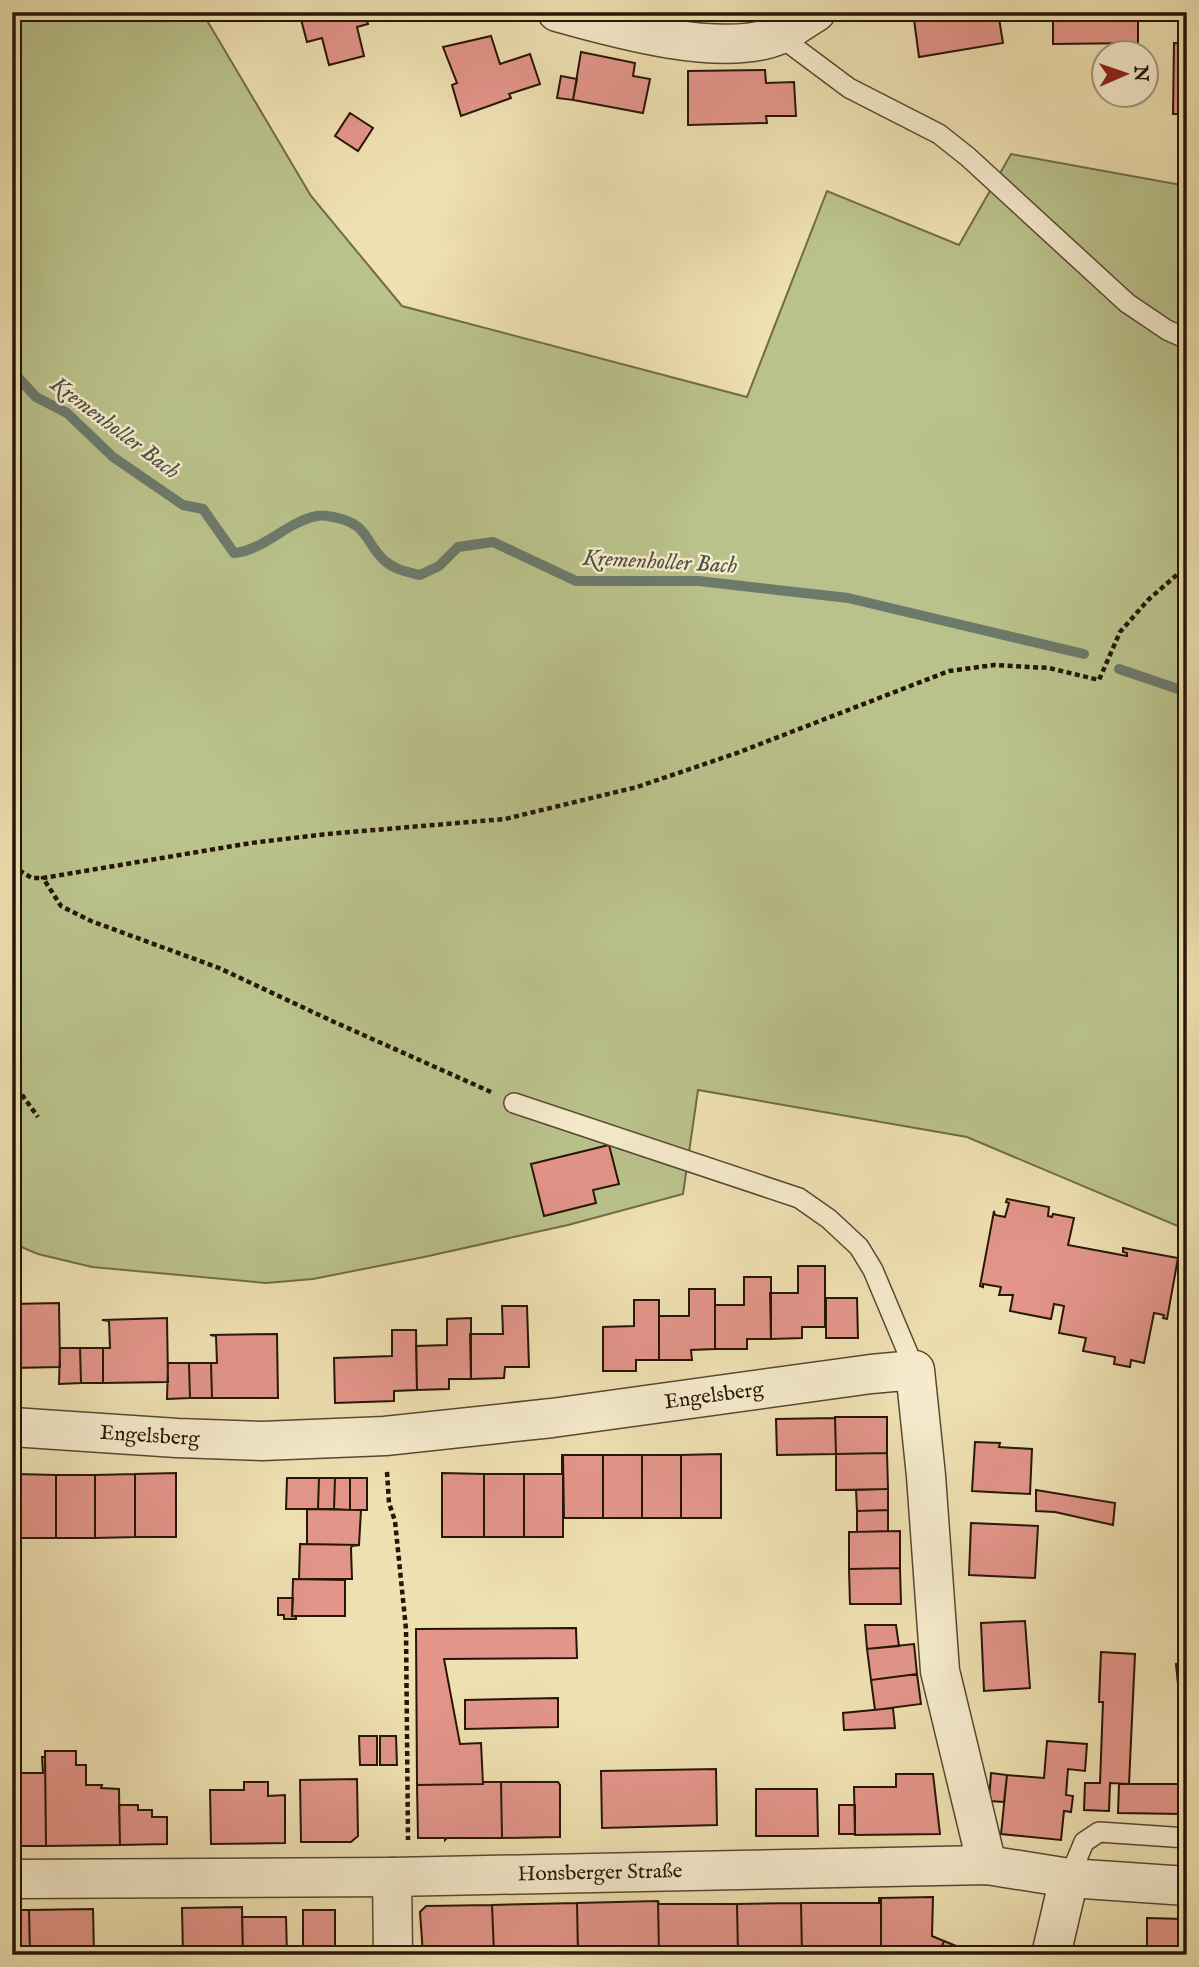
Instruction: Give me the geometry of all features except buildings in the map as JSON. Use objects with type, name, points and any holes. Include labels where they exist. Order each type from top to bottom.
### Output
[{"type":"street","points":[[557,12],[684,41],[722,43],[816,12]]},
{"type":"street","points":[[915,1370],[926,1476],[940,1671],[987,1865]]},
{"type":"street","name":"Engelsberg","points":[[12,1427],[262,1441],[385,1436],[552,1418],[915,1370]]},
{"type":"street","name":"Honsberger Straße","points":[[12,1879],[400,1877],[987,1865],[1069,1878],[1187,1886]]},
{"type":"street","points":[[393,1955],[400,1877]]},
{"type":"street","points":[[1051,1955],[1069,1878]]},
{"type":"lane","points":[[773,24],[849,89],[939,134],[1127,303],[1167,330],[1187,339]]},
{"type":"lane","points":[[514,1102],[799,1198],[829,1219],[859,1247],[873,1270],[915,1370]]},
{"type":"lane","points":[[1069,1878],[1084,1842],[1099,1832],[1187,1838]]},
{"type":"path","points":[[12,866],[32,878],[43,877],[251,843],[505,819],[637,787],[737,752],[949,670],[994,665],[1049,668],[1099,680],[1120,632],[1148,600],[1187,566]]},
{"type":"path","points":[[43,877],[61,906],[91,921],[219,968],[514,1102]]},
{"type":"path","points":[[12,1081],[38,1117]]},
{"type":"path","points":[[389,1503],[395,1521],[406,1629],[400,1877]]},
{"type":"green space","points":[[12,12],[202,12],[311,196],[402,306],[747,397],[827,191],[959,245],[1011,154],[1187,186],[1187,1230],[967,1137],[698,1090],[683,1194],[568,1225],[313,1279],[266,1283],[92,1267],[38,1254],[12,1243]]},
{"type":"waterway","name":"Kremenholler Bach","points":[[12,371],[36,397],[67,413],[113,457],[183,505],[203,509],[234,553],[256,547],[306,519],[327,516],[354,524],[389,564],[420,575],[439,566],[458,547],[493,542],[576,581],[699,581],[848,598],[1084,654]]},
{"type":"waterway","name":"Kremenholler Bach","points":[[1119,669],[1187,692]]}]
